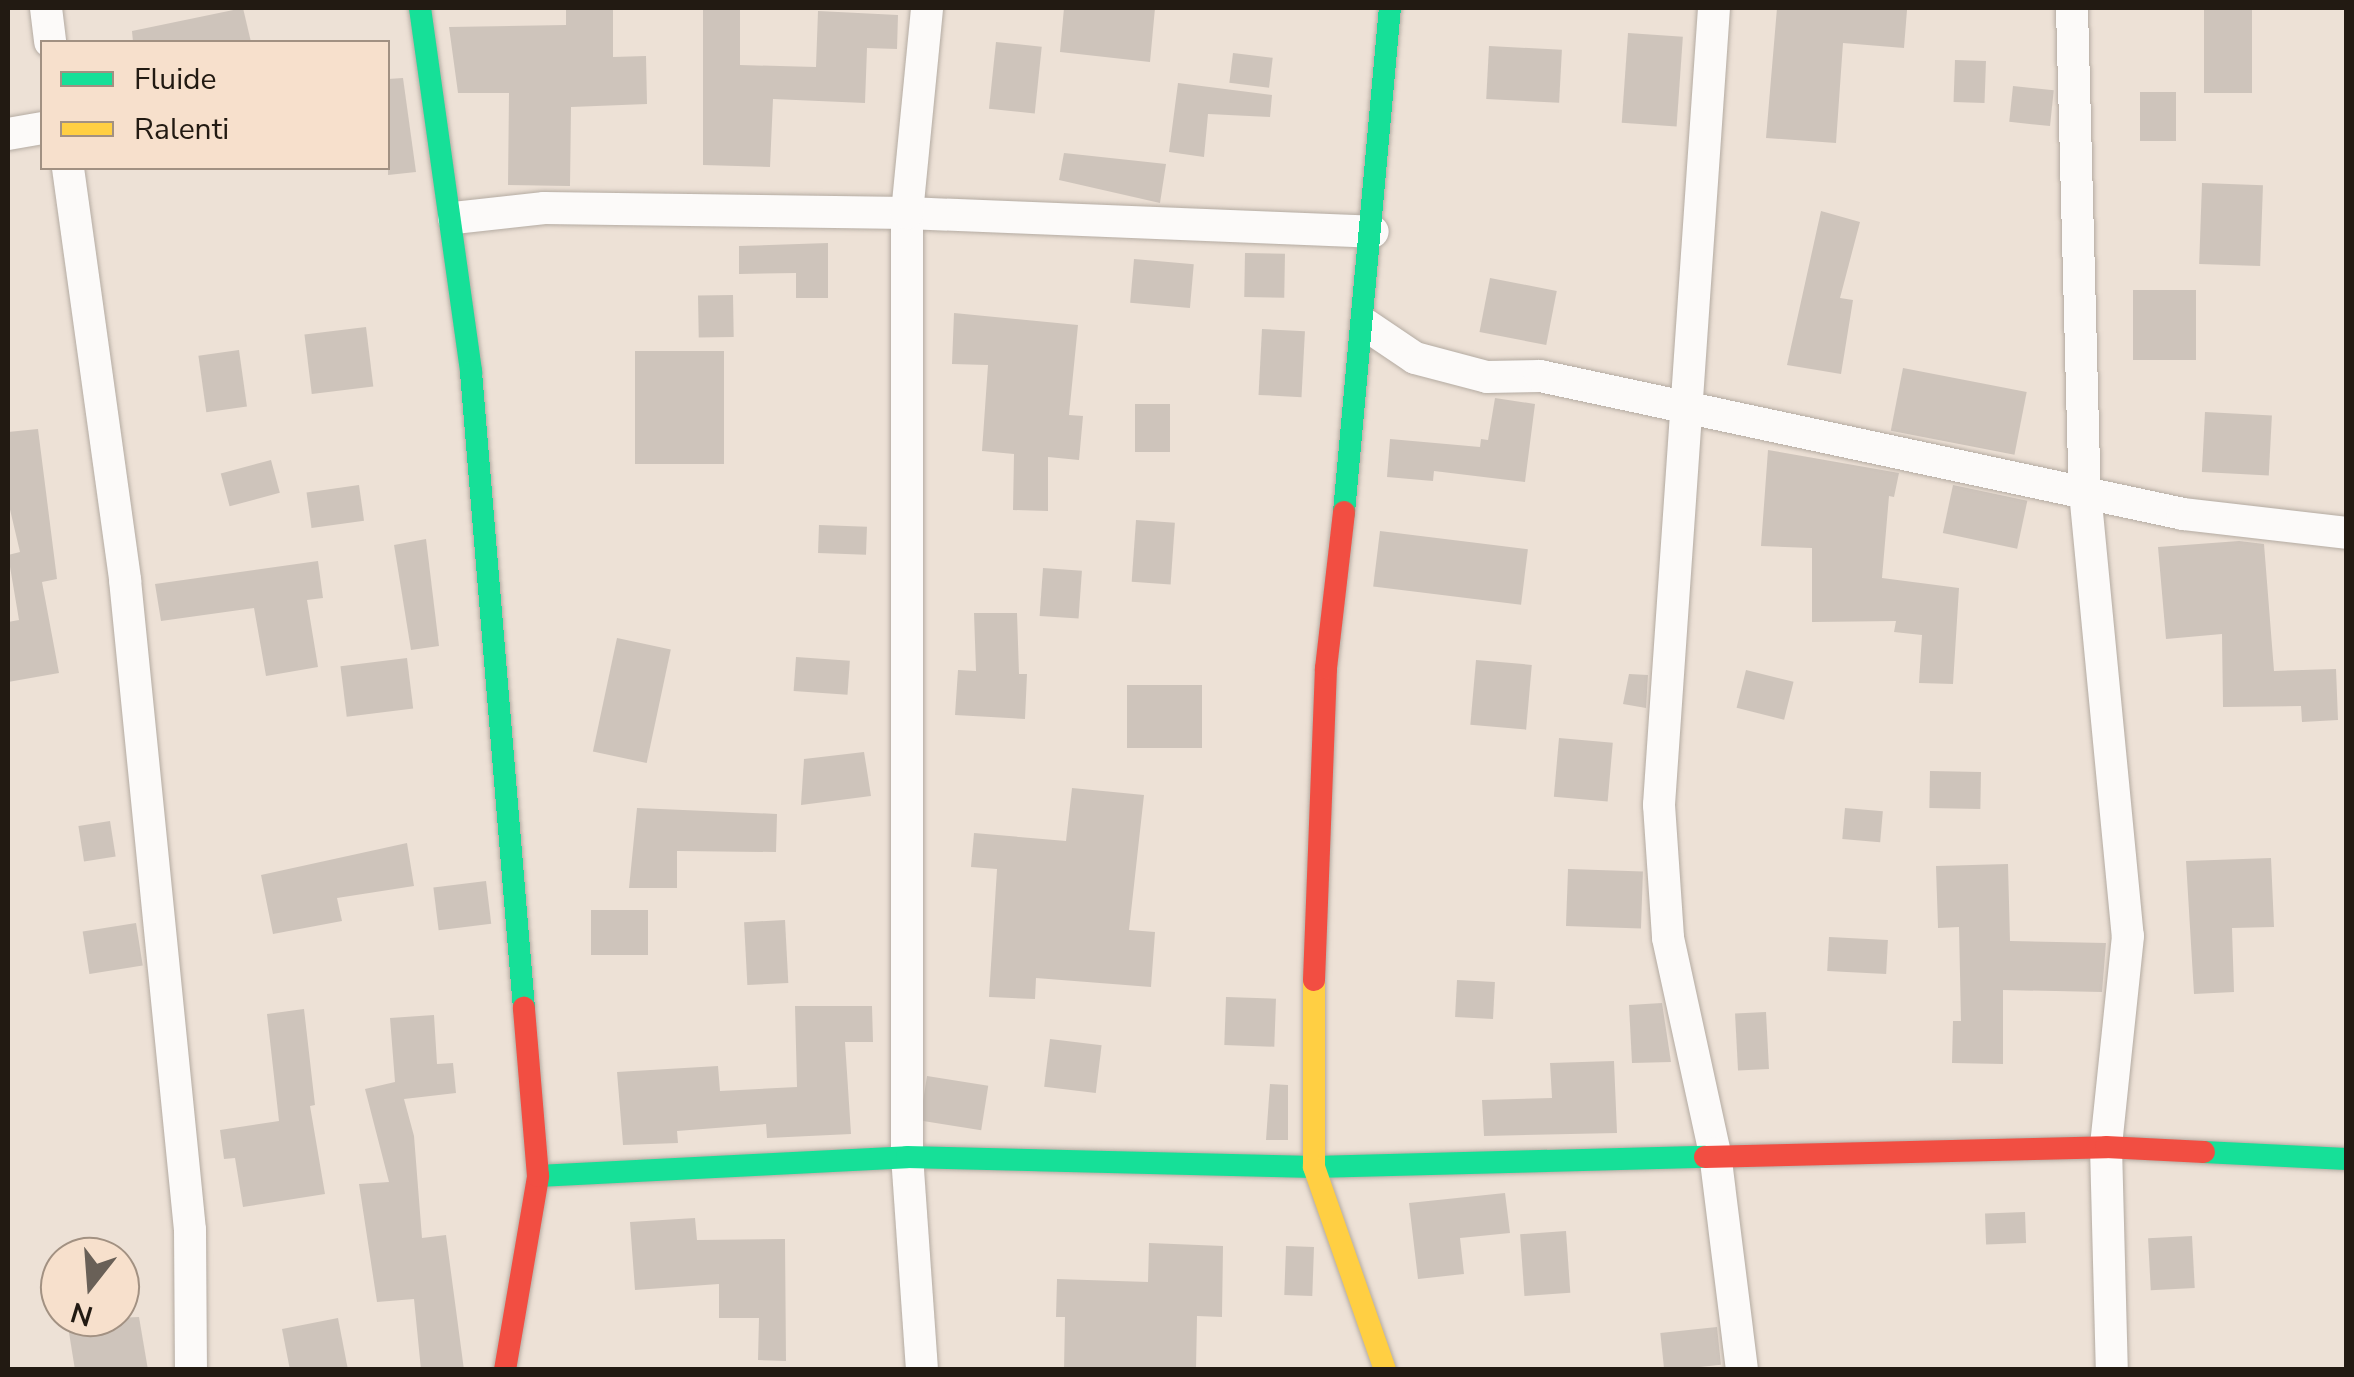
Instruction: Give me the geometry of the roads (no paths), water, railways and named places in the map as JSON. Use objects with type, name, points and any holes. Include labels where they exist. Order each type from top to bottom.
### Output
[{"type":"street","points":[[46,8],[50,40]]},
{"type":"street","points":[[420,8],[454,218],[538,1176],[505,1370]]},
{"type":"street","points":[[922,1370],[907,1157],[907,213],[927,8]]},
{"type":"street","points":[[1385,1370],[1314,1166],[1314,932],[1326,668],[1366,325],[1390,8]]},
{"type":"street","points":[[1714,8],[1659,805],[1668,938],[1716,1153],[1737,1363]]},
{"type":"street","points":[[2072,8],[2085,492],[2128,936],[2106,1147],[2112,1370]]},
{"type":"street","points":[[8,134],[40,128]]},
{"type":"street","points":[[68,170],[125,580],[190,1230],[191,1370]]},
{"type":"street","points":[[454,218],[544,208],[907,213],[1373,232]]},
{"type":"street","points":[[1366,325],[1415,358],[1488,378],[1540,376],[2184,514],[2346,533]]},
{"type":"street","points":[[538,1176],[907,1157],[1314,1166],[1716,1153],[2106,1147],[2346,1158]]}]
